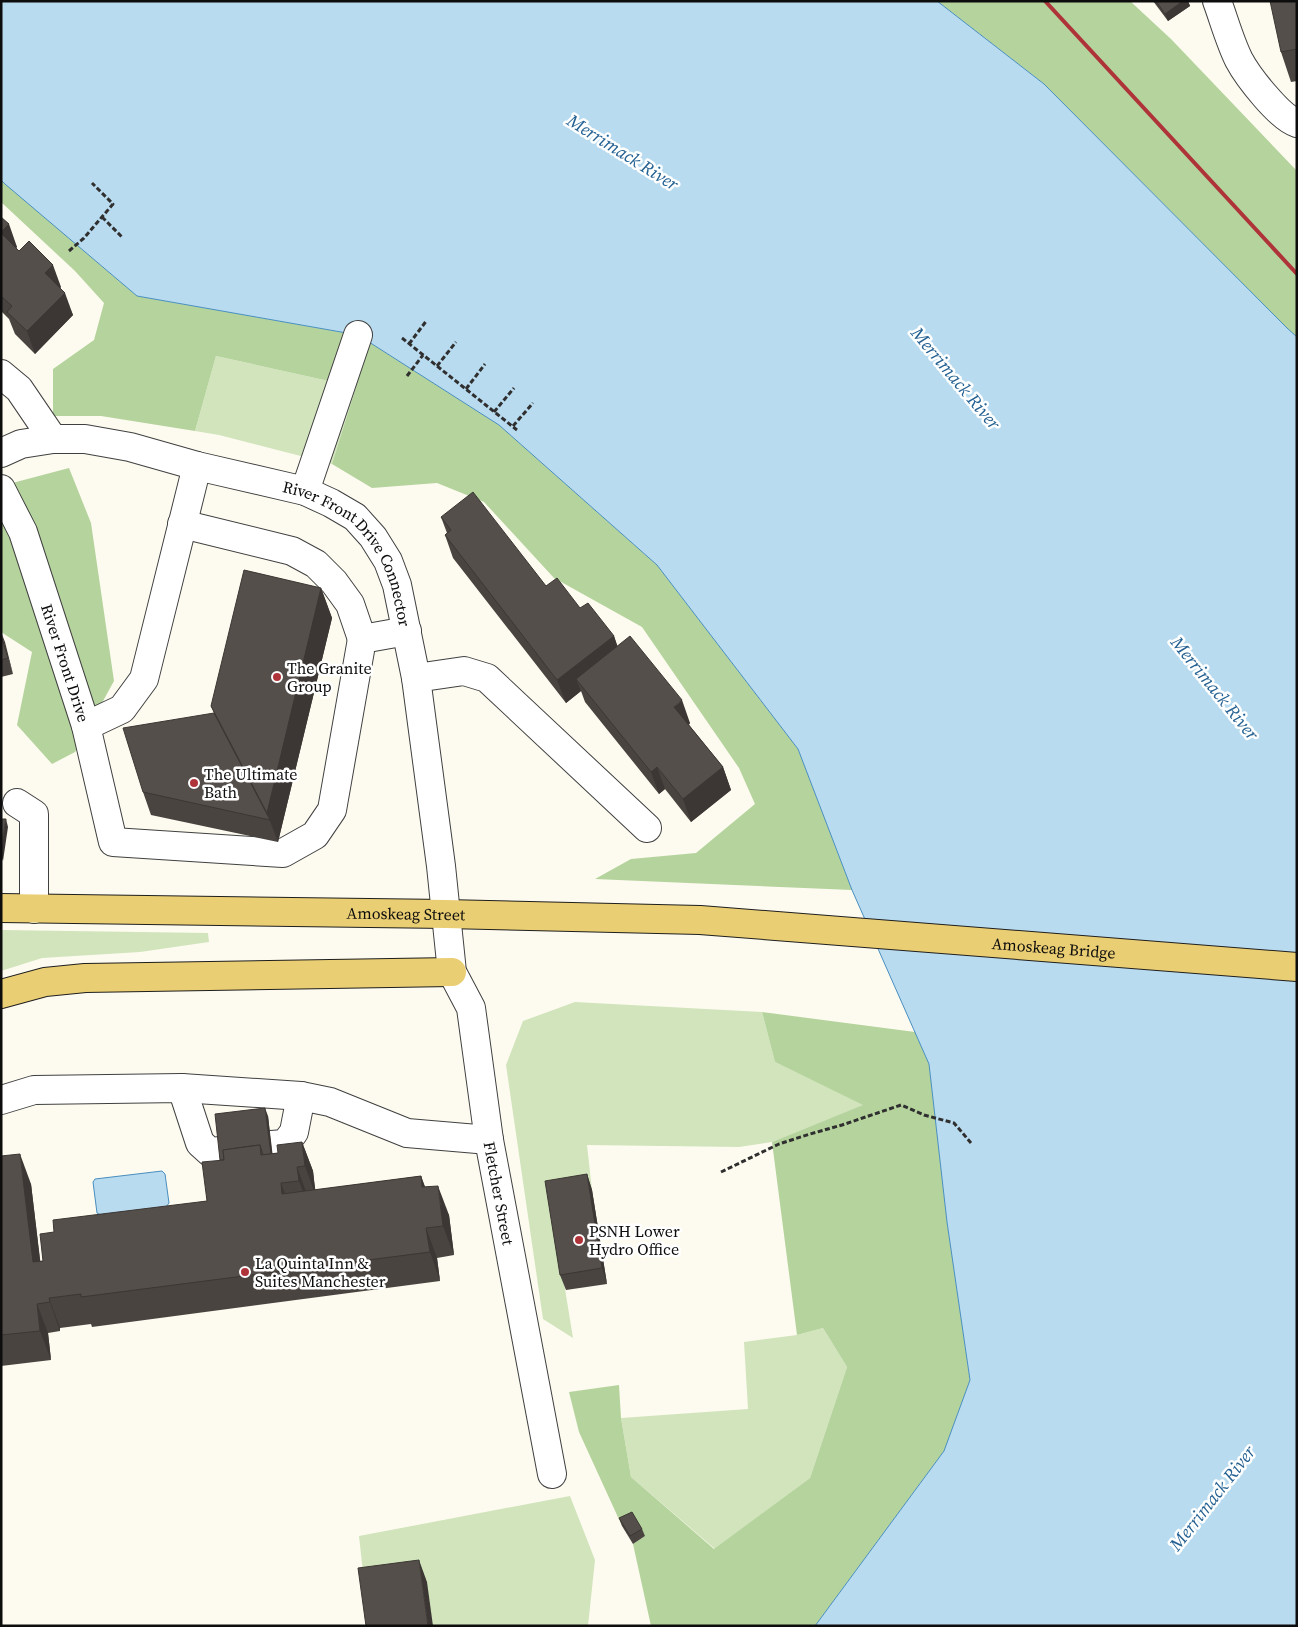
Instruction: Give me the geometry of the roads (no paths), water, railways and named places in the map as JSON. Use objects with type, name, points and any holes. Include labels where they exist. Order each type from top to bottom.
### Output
[{"type":"main road","name":"Amoskeag Street","points":[[1,908],[446,914],[700,920],[810,928]]},
{"type":"main road","name":"Amoskeag Bridge","points":[[810,928],[1297,967]]},
{"type":"main road","points":[[1,994],[45,982],[85,978],[452,972]]},
{"type":"street","points":[[1217,1],[1239,60],[1270,102],[1290,121],[1297,123]]},
{"type":"street","points":[[305,491],[358,335]]},
{"type":"street","points":[[1,374],[19,389],[53,439]]},
{"type":"street","name":"River Front Drive Connector","points":[[1,453],[21,444],[53,439],[84,440],[130,447],[197,466],[305,491],[355,517],[373,537],[388,561],[394,577],[407,631],[416,678],[446,914]]},
{"type":"street","points":[[86,726],[122,709],[144,679],[197,466]]},
{"type":"street","name":"River Front Drive","points":[[1,489],[23,532],[86,726],[113,842],[283,853],[315,835],[332,810],[362,639]]},
{"type":"street","points":[[182,524],[292,551],[316,564],[334,582],[350,604],[362,639],[407,631]]},
{"type":"street","points":[[416,678],[464,671],[487,678],[647,828]]},
{"type":"street","points":[[17,803],[34,814],[34,909]]},
{"type":"street","name":"Fletcher Street","points":[[446,914],[452,972],[470,1008],[489,1140],[552,1474]]},
{"type":"street","points":[[1,1100],[34,1090],[182,1088],[301,1096],[330,1102],[408,1133],[489,1140]]},
{"type":"street","points":[[182,1088],[200,1142],[210,1152],[221,1151]]},
{"type":"street","points":[[271,1145],[285,1144],[294,1132],[301,1096]]},
{"type":"water","name":"Merrimack River","points":[[1,1],[937,1],[1044,84],[1297,337],[1297,1626],[815,1626],[944,1451],[970,1380],[947,1222],[929,1064],[852,890],[798,749],[657,565],[499,425],[358,335],[137,296],[5,184],[1,180]]},
{"type":"water","points":[[162,1171],[165,1174],[169,1203],[166,1207],[101,1215],[97,1213],[93,1182],[95,1179]]},
{"type":"railway","points":[[1045,1],[1297,274]]},
{"type":"place","name":"The Granite Group","points":[[277,677]]},
{"type":"place","name":"The Ultimate Bath","points":[[194,783]]},
{"type":"place","name":"PSNH Lower Hydro Office","points":[[579,1240]]},
{"type":"place","name":"La Quinta Inn & Suites Manchester","points":[[245,1272]]}]
